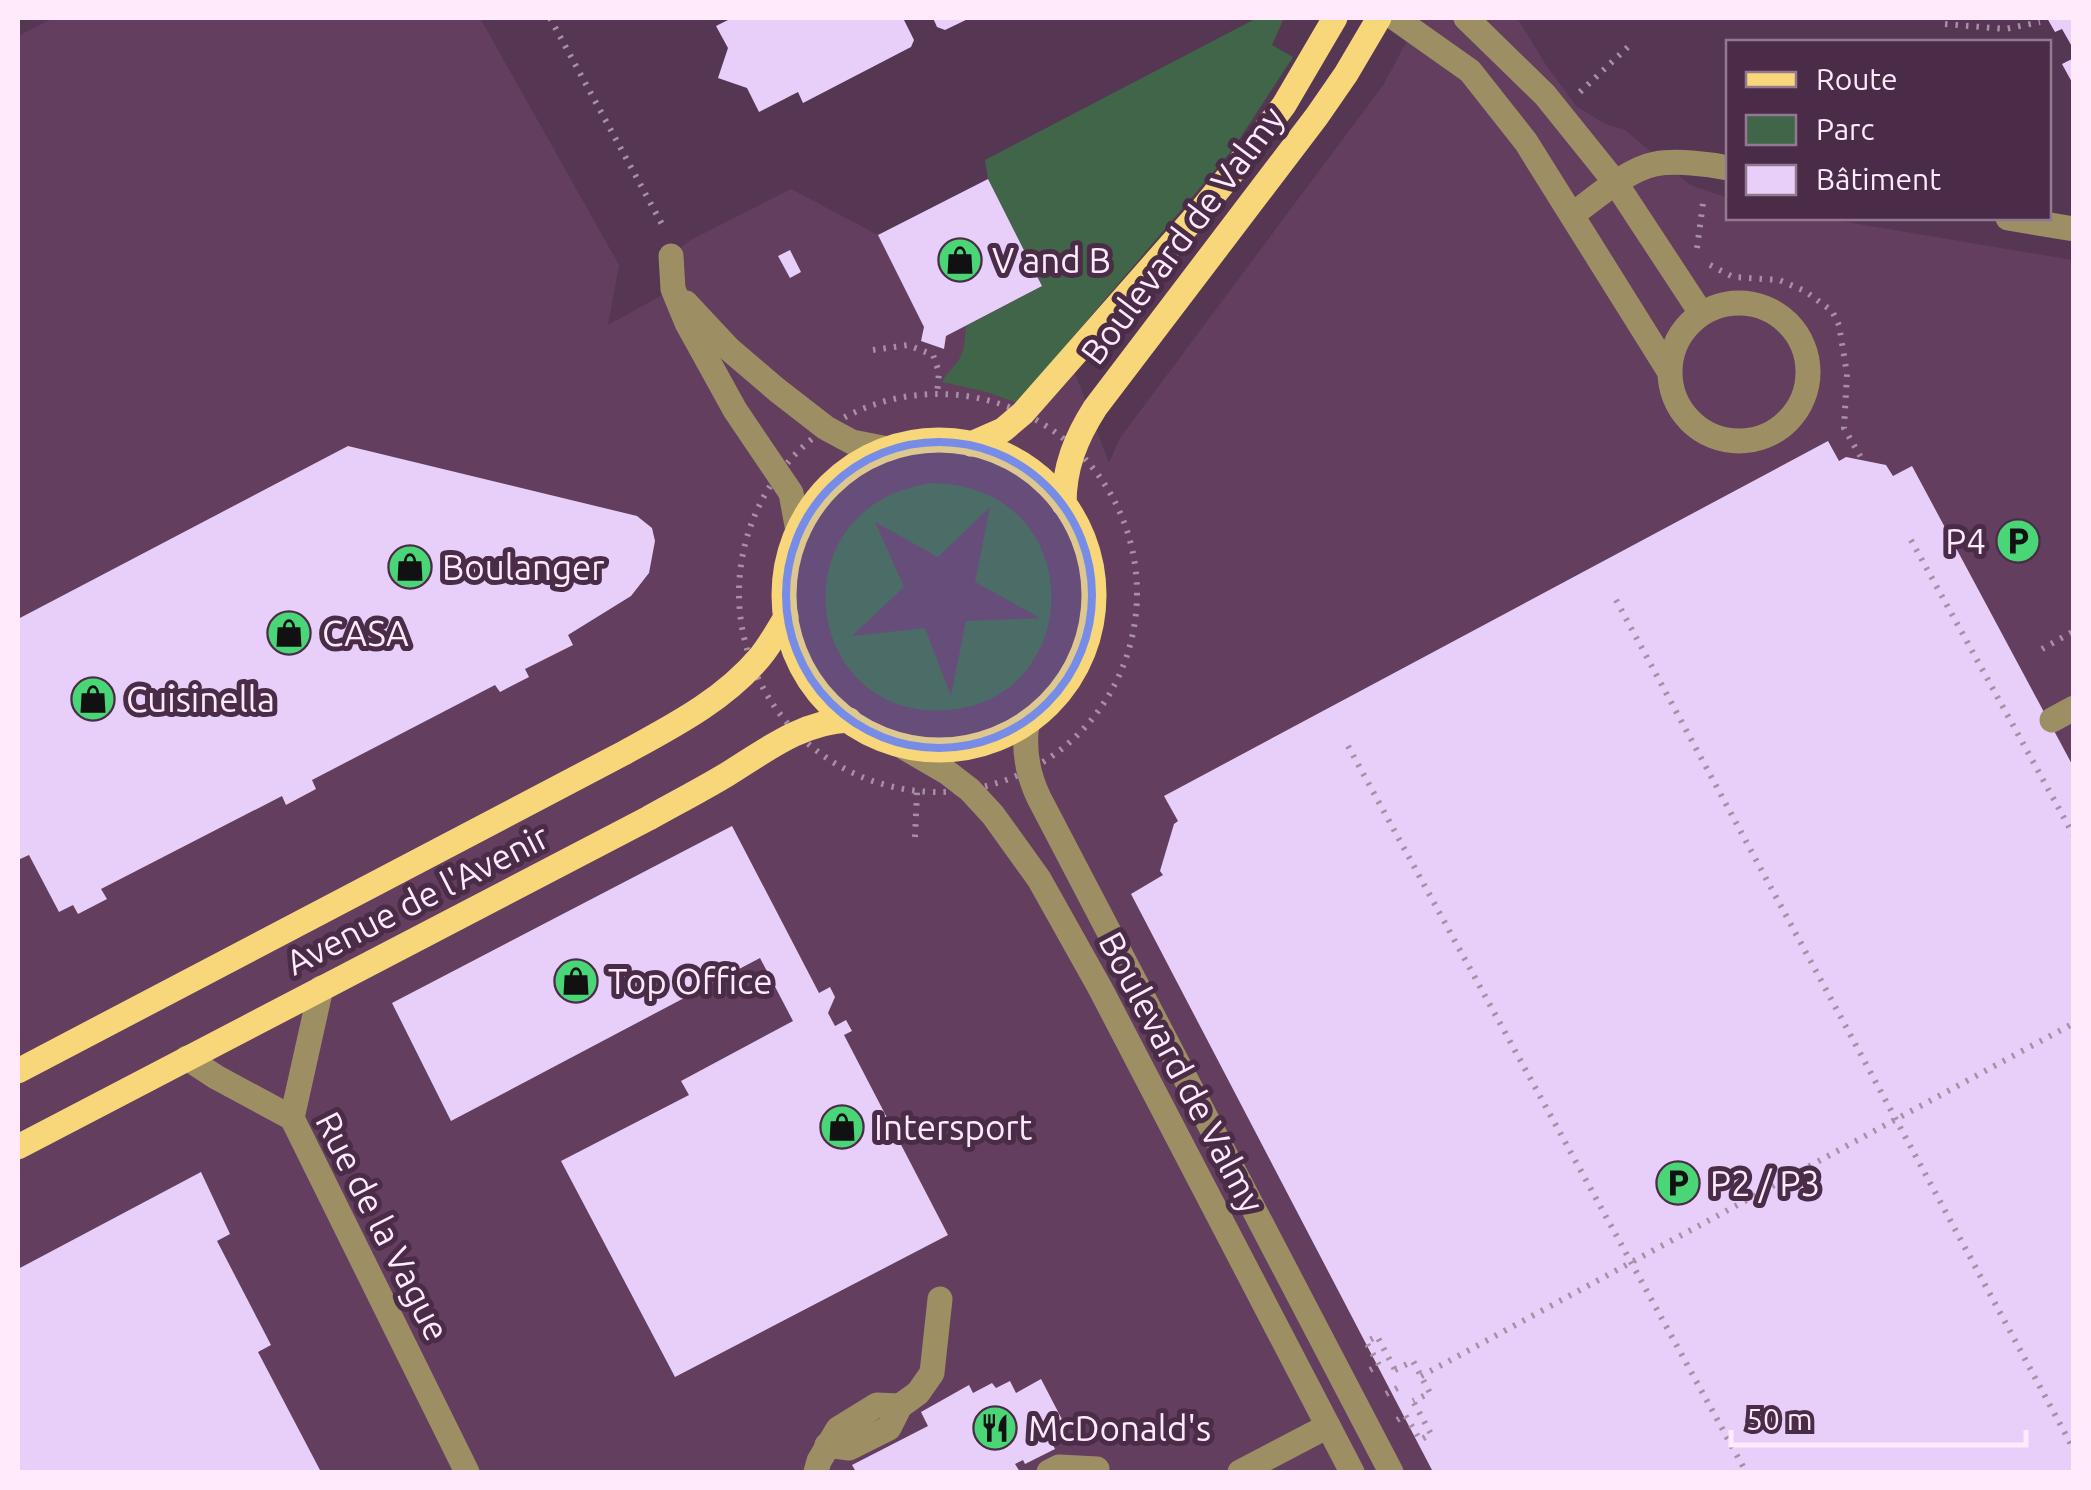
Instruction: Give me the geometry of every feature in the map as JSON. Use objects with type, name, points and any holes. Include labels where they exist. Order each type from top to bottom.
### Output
[{"type":"main road","name":"Boulevard de Valmy","points":[[971,444],[1004,430],[1024,413],[1204,207],[1284,105],[1335,18]]},
{"type":"main road","name":"Boulevard de Valmy","points":[[1064,504],[1074,448],[1095,408],[1317,116],[1379,18]]},
{"type":"main road","points":[[921,441],[971,444],[1023,466],[1064,504],[1081,532],[1091,564],[1091,628],[1081,658],[1064,688],[1027,723],[993,740],[956,749],[900,745],[848,720],[811,682],[794,651],[786,616],[787,564],[798,531],[816,500],[856,464],[888,449],[921,441]]},
{"type":"main road","name":"Avenue de l'Avenir","points":[[18,1072],[622,754],[704,706],[752,666],[786,616]]},
{"type":"main road","name":"Avenue de l'Avenir","points":[[18,1146],[649,818],[795,732],[825,722],[848,720]]},
{"type":"street","points":[[1395,18],[1470,72],[1526,142],[1669,370]]},
{"type":"street","points":[[1466,18],[1546,95],[1615,182],[1702,313]]},
{"type":"street","points":[[1572,215],[1615,182],[1654,164],[1719,166]]},
{"type":"street","points":[[2020,220],[2074,229]]},
{"type":"street","points":[[669,245],[673,289],[735,410],[791,493],[798,531]]},
{"type":"street","points":[[673,289],[730,349],[826,428],[852,442],[888,449]]},
{"type":"street","points":[[1741,302],[1762,306],[1795,330],[1804,346],[1808,381],[1802,402],[1790,420],[1772,433],[1752,440],[1730,441],[1709,435],[1691,423],[1678,406],[1669,370],[1673,348],[1684,328],[1702,313],[1720,304],[1741,302]]},
{"type":"street","name":"Boulevard de Valmy","points":[[1027,723],[1028,770],[1039,798],[1391,1472]]},
{"type":"street","name":"Boulevard de Valmy","points":[[900,745],[970,790],[1039,880],[1100,988],[1352,1472]]},
{"type":"street","points":[[292,1118],[321,988]]},
{"type":"street","name":"Rue de la Vague","points":[[187,1058],[292,1118],[467,1472]]},
{"type":"street","points":[[816,1472],[838,1429],[876,1405],[900,1406],[918,1393],[932,1372],[940,1299]]},
{"type":"street","points":[[1240,1472],[1328,1426]]},
{"type":"street","points":[[1049,1472],[1059,1467],[1097,1469]]},
{"type":"path","points":[[550,18],[669,245]]},
{"type":"path","points":[[1945,24],[2005,29],[2040,22]]},
{"type":"path","points":[[1559,112],[1630,45]]},
{"type":"path","points":[[1719,166],[1696,245],[1702,259],[1734,277],[1780,280],[1805,291],[1832,311],[1840,325],[1847,374],[1844,428],[1863,461]]},
{"type":"path","points":[[874,350],[908,345],[933,355],[939,372],[937,394]]},
{"type":"path","points":[[937,394],[981,399],[1024,413],[1074,448],[1100,477],[1120,512],[1132,550],[1137,590],[1130,646],[1115,685],[1093,718],[1064,747],[1028,770],[970,790],[916,791],[849,772],[795,732],[770,702],[752,666],[742,633],[738,591],[743,550],[756,510],[778,473],[800,448],[860,410],[898,398],[937,394]]},
{"type":"path","points":[[1911,540],[2074,836]]},
{"type":"path","points":[[1616,600],[2074,1450]]},
{"type":"path","points":[[2042,649],[2074,631]]},
{"type":"path","points":[[1348,746],[1746,1472]]},
{"type":"path","points":[[915,838],[916,791]]},
{"type":"path","points":[[1421,1376],[2074,1023]]},
{"type":"path","points":[[1364,1373],[1379,1365],[1366,1342],[1378,1336],[1395,1370],[1413,1361],[1421,1376],[1430,1393],[1413,1401],[1431,1434],[1420,1440],[1405,1415],[1391,1424]]},
{"type":"path","points":[[1378,1399],[1403,1386]]},
{"type":"highlighted area","points":[[921,441],[989,449],[1038,476],[1073,518],[1093,579],[1087,643],[1064,688],[1010,732],[956,749],[900,745],[849,720],[811,682],[786,617],[787,564],[816,500],[856,464]]},
{"type":"shaded area","points":[[54,18],[480,18],[619,265],[608,325],[673,289],[671,256],[689,241],[791,189],[878,235],[988,179],[1042,286],[1109,463],[1120,438],[1384,84],[1419,18],[1517,18],[1576,106],[1605,124],[1625,130],[1690,185],[1726,197],[1726,220],[1835,220],[2073,260],[2073,1472],[18,1472],[18,36]]},
{"type":"green space","points":[[1257,18],[1284,18],[1272,45],[1293,57],[1233,149],[1017,403],[942,382],[960,357],[966,326],[1042,286],[988,179],[985,160]]},
{"type":"green space","points":[[932,483],[984,493],[1021,519],[1043,554],[1051,595],[1045,635],[1025,672],[992,698],[945,710],[897,704],[861,681],[837,648],[826,608],[829,567],[848,529],[882,499]],"holes":[[[990,507],[975,582],[1040,618],[966,621],[951,696],[925,628],[852,636],[904,587],[875,522],[938,557]]]},
{"type":"building","points":[[732,18],[903,18],[914,40],[911,47],[803,103],[798,92],[759,112],[747,88],[718,78],[728,48],[716,26]]},
{"type":"building","points":[[933,18],[970,18],[945,30],[937,27]]},
{"type":"building","points":[[2047,18],[2074,18],[2074,50],[2062,29],[2055,32]]},
{"type":"building","points":[[2074,58],[2074,86],[2062,64]]},
{"type":"building","name":"V and B","points":[[988,179],[1042,286],[946,336],[944,349],[921,341],[924,327],[878,235]]},
{"type":"building","points":[[790,250],[801,272],[790,278],[778,256]]},
{"type":"building","name":"P2 / P3","points":[[1828,441],[1839,461],[1846,457],[1886,465],[1893,476],[1912,466],[2074,768],[2074,1472],[1433,1472],[1131,894],[1163,875],[1160,871],[1178,821],[1164,796]]},
{"type":"building","points":[[348,446],[637,516],[652,528],[655,541],[649,573],[631,596],[568,635],[573,645],[525,669],[529,677],[500,692],[495,685],[312,780],[316,789],[286,805],[282,796],[101,889],[107,899],[78,914],[73,905],[59,912],[29,855],[18,860],[18,619]]},
{"type":"building","points":[[732,826],[819,993],[830,987],[835,997],[828,1013],[835,1026],[846,1020],[852,1031],[844,1035],[948,1235],[675,1377],[561,1161],[689,1095],[681,1081],[793,1021],[760,958],[451,1121],[392,1003]]},
{"type":"building","points":[[201,1172],[230,1234],[217,1241],[271,1345],[258,1352],[321,1472],[18,1472],[18,1269]]},
{"type":"building","name":"McDonald's","points":[[1041,1379],[1067,1429],[1050,1439],[1055,1449],[1025,1464],[1023,1460],[1015,1464],[1020,1472],[856,1472],[852,1465],[928,1426],[921,1412],[969,1385],[973,1393],[992,1383],[996,1388],[1010,1381],[1016,1393]]},
{"type":"place","name":"V and B","points":[[960,260]]},
{"type":"place","name":"P4","points":[[2018,541]]},
{"type":"place","name":"Boulanger","points":[[410,567]]},
{"type":"place","name":"CASA","points":[[289,633]]},
{"type":"place","name":"Cuisinella","points":[[93,699]]},
{"type":"place","name":"Top Office","points":[[576,981]]},
{"type":"place","name":"Intersport","points":[[842,1127]]},
{"type":"place","name":"P2 / P3","points":[[1678,1183]]},
{"type":"place","name":"McDonald's","points":[[995,1428]]}]
